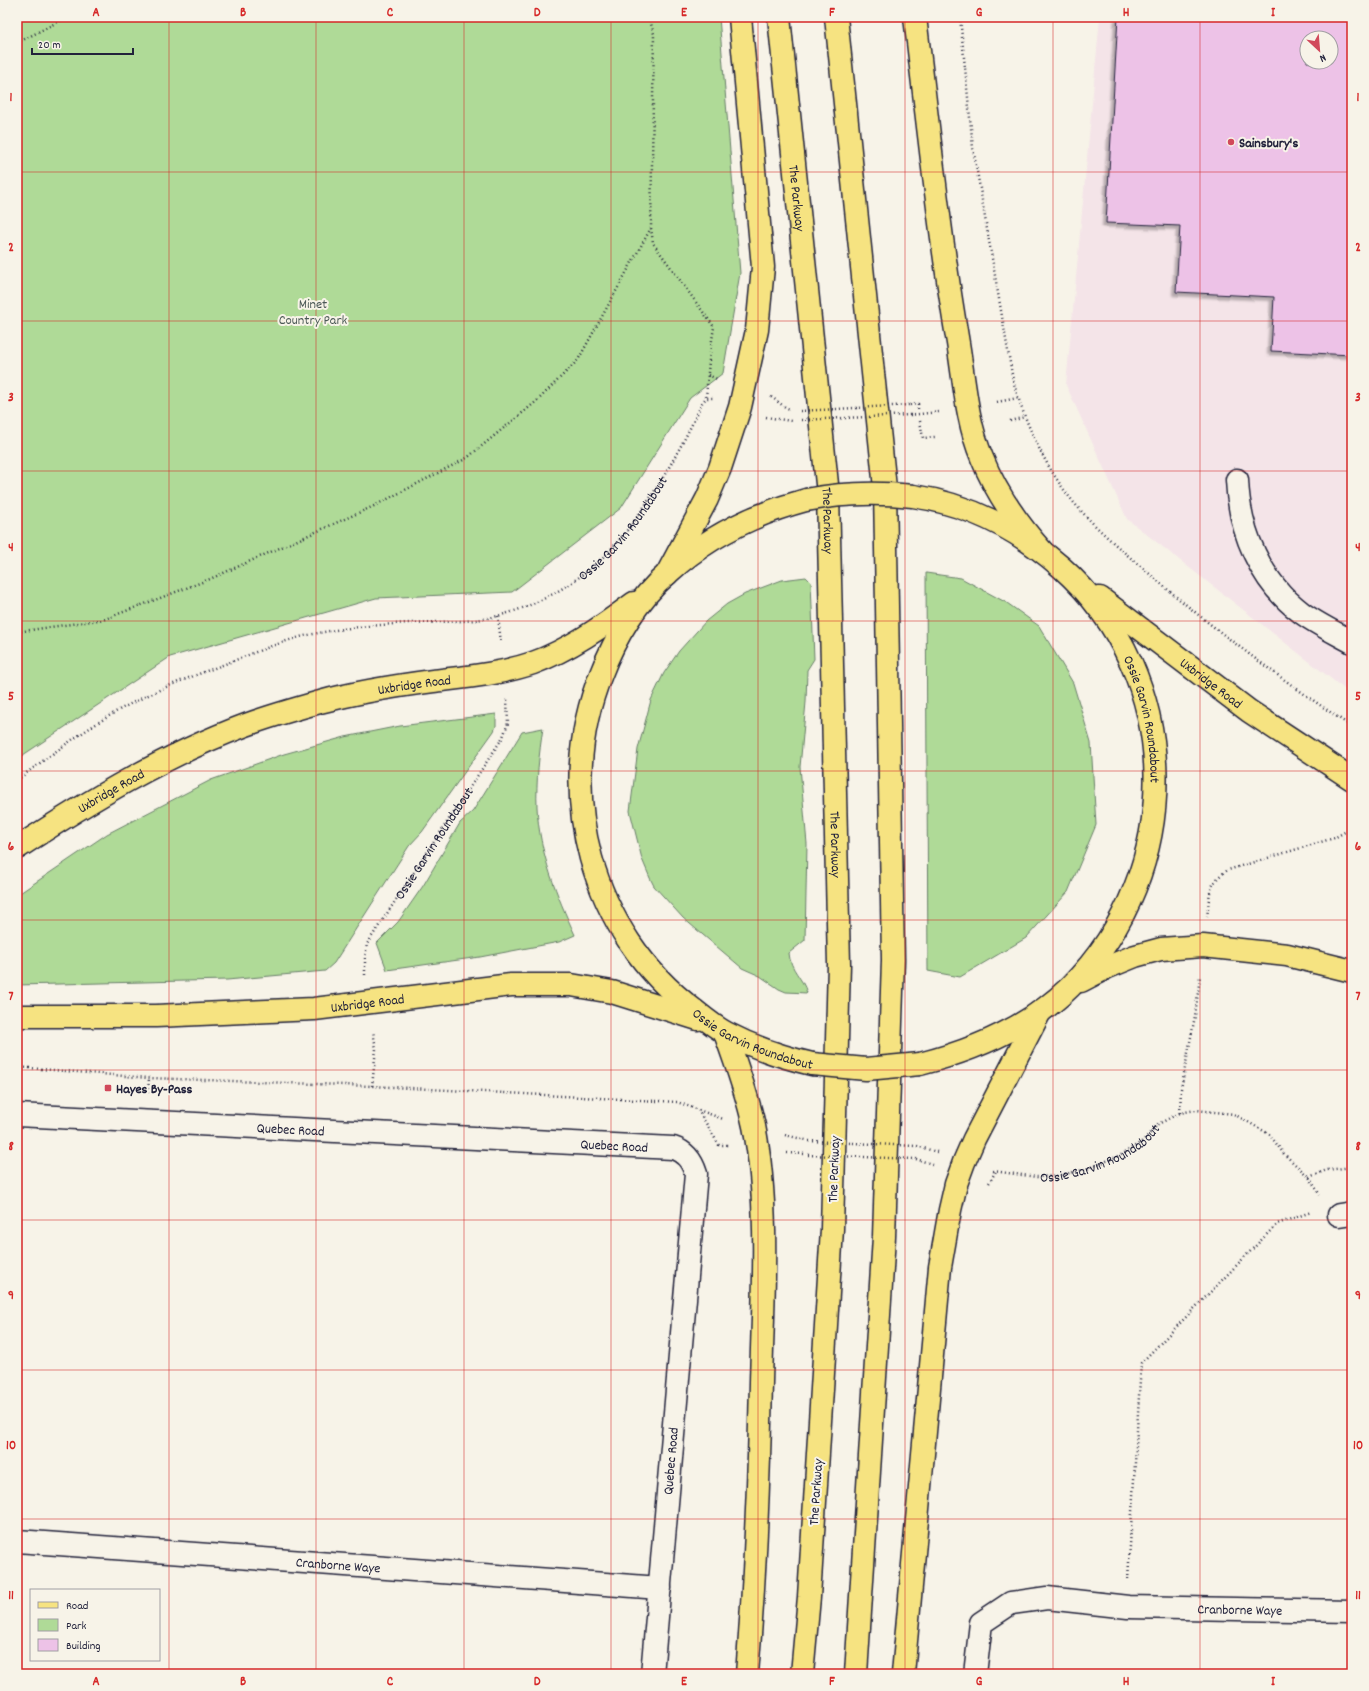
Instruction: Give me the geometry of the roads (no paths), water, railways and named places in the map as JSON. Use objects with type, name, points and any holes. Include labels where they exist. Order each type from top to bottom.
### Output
[{"type":"main road","points":[[661,580],[707,499],[720,468],[740,408],[757,330],[762,267],[740,17]]},
{"type":"main road","name":"The Parkway","points":[[779,17],[828,494],[839,964],[832,1228],[809,1597],[802,1674]]},
{"type":"main road","points":[[836,17],[885,488],[893,960],[884,1237],[856,1674]]},
{"type":"main road","points":[[915,17],[944,260],[973,429],[981,456],[1003,501],[1024,530],[1042,551]]},
{"type":"main road","name":"Ossie Garvin Roundabout","points":[[859,493],[913,496],[948,503],[981,516],[1013,531],[1042,551],[1075,579],[1103,613],[1125,649],[1142,689],[1152,731],[1157,774],[1154,814],[1150,840],[1141,874],[1128,905],[1112,934],[1092,962],[1069,987],[1040,1012],[1015,1028],[985,1044],[953,1056],[920,1064],[866,1069],[812,1064],[769,1051],[718,1028],[681,1000],[654,975],[631,945],[611,913],[596,879],[586,843],[581,813],[579,782],[581,752],[586,721],[594,692],[605,663],[619,636],[636,610],[661,580],[709,541],[740,523],[772,509],[806,500],[832,495],[859,493]]},
{"type":"main road","name":"Uxbridge Road","points":[[1075,579],[1249,711],[1352,779]]},
{"type":"main road","name":"Uxbridge Road","points":[[17,848],[131,779],[173,756],[246,725],[322,702],[400,685],[504,671],[533,663],[561,650],[591,633],[661,580]]},
{"type":"main road","points":[[1069,987],[1108,967],[1135,956],[1161,949],[1203,946],[1287,955],[1352,971]]},
{"type":"main road","name":"Uxbridge Road","points":[[17,1016],[156,1016],[314,1009],[511,985],[539,984],[571,985],[612,992],[718,1028]]},
{"type":"main road","points":[[903,1674],[940,1267],[950,1210],[956,1184],[974,1139],[1040,1012]]},
{"type":"main road","points":[[718,1028],[747,1093],[754,1127],[763,1216],[764,1265],[760,1432],[753,1594],[747,1674]]},
{"type":"street","points":[[1237,480],[1238,504],[1243,526],[1256,556],[1273,585],[1302,613],[1352,642]]},
{"type":"street","name":"Quebec Road","points":[[17,1115],[673,1148],[681,1151],[689,1159],[696,1174],[652,1674]]},
{"type":"street","name":"Cranborne Waye","points":[[17,1541],[660,1588]]},
{"type":"street","name":"Cranborne Waye","points":[[975,1674],[981,1623],[1011,1603],[1047,1598],[1128,1607],[1352,1611]]},
{"type":"place","name":"Sainsbury's","points":[[1231,142]]},
{"type":"place","name":"Hayes By-Pass","points":[[108,1088]]},
{"type":"park label","name":"Minet Country Park","points":[[313,312]]}]
